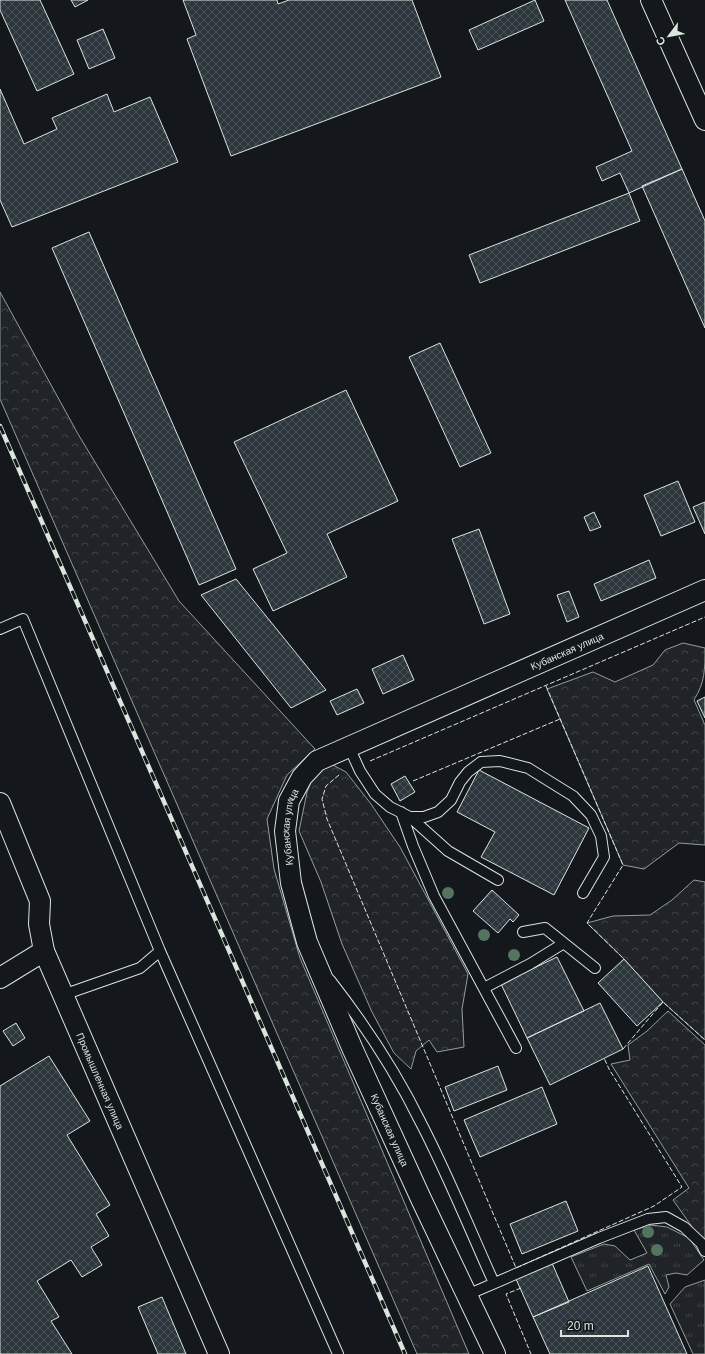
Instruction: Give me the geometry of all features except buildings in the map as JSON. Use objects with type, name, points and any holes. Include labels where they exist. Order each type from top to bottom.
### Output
[{"type":"street","points":[[651,0],[705,120]]},
{"type":"street","name":"Кубанская улица","points":[[495,1354],[383,1115],[307,942],[291,883],[285,831],[289,801],[302,777],[316,761],[705,590]]},
{"type":"street","name":"Промышленная улица","points":[[0,803],[40,901],[39,924],[44,951],[219,1354]]},
{"type":"street","points":[[0,978],[44,951]]},
{"type":"lane","points":[[0,629],[23,619],[160,951],[338,1354]]},
{"type":"lane","points":[[349,747],[360,771],[375,794],[390,807],[405,814],[448,851],[498,880]]},
{"type":"lane","points":[[405,814],[424,817],[438,812],[451,800],[460,782],[468,772],[481,762],[500,761],[528,768],[573,796],[591,815],[601,836],[604,858],[583,893]]},
{"type":"lane","points":[[405,814],[413,846],[434,896],[516,1048]]},
{"type":"lane","points":[[523,932],[545,928],[595,968]]},
{"type":"lane","points":[[484,988],[564,943]]},
{"type":"lane","points":[[63,995],[140,968],[160,951]]},
{"type":"lane","points":[[314,958],[362,1021],[396,1076],[421,1123],[494,1283]]},
{"type":"lane","points":[[467,1295],[648,1219],[666,1217],[684,1227],[701,1243],[705,1251]]},
{"type":"green space","points":[[0,292],[78,434],[179,601],[315,749],[287,775],[267,819],[274,869],[300,958],[469,1354],[417,1354],[0,399]]},
{"type":"green space","points":[[683,643],[705,648],[704,676],[698,694],[694,700],[705,725],[705,845],[679,843],[644,869],[623,865],[547,689],[593,672],[615,682],[653,665],[665,650]]},
{"type":"green space","points":[[331,764],[346,772],[371,804],[400,847],[468,974],[462,1009],[464,1047],[437,1052],[429,1040],[416,1051],[411,1069],[394,1053],[372,1012],[342,944],[321,882],[299,831],[307,792],[314,775]]},
{"type":"green space","points":[[694,880],[705,882],[705,1040],[663,1002],[624,959],[587,923],[613,916],[650,915],[672,900]]},
{"type":"green space","points":[[668,1011],[705,1045],[705,1245],[673,1200],[689,1188],[611,1064],[630,1060],[628,1045],[647,1031]]},
{"type":"green space","points":[[651,1225],[667,1227],[689,1238],[704,1260],[687,1275],[676,1273],[666,1275],[669,1287],[665,1294],[649,1264],[587,1291],[571,1257],[604,1244],[615,1246],[630,1260],[647,1253],[634,1230]]},
{"type":"green space","points":[[705,1280],[705,1354],[693,1354],[670,1304],[685,1287]]},
{"type":"railway","points":[[0,426],[405,1354]]},
{"type":"fence","points":[[370,761],[705,617]]},
{"type":"fence","points":[[546,686],[623,865],[587,923],[624,959]]},
{"type":"fence","points":[[413,781],[560,719]]},
{"type":"fence","points":[[339,775],[326,786],[322,799],[327,819],[516,1268],[654,1206],[682,1187],[609,1069],[604,1058]]},
{"type":"fence","points":[[623,1049],[663,1002],[705,1040]]},
{"type":"fence","points":[[521,1288],[506,1294],[531,1354]]}]
